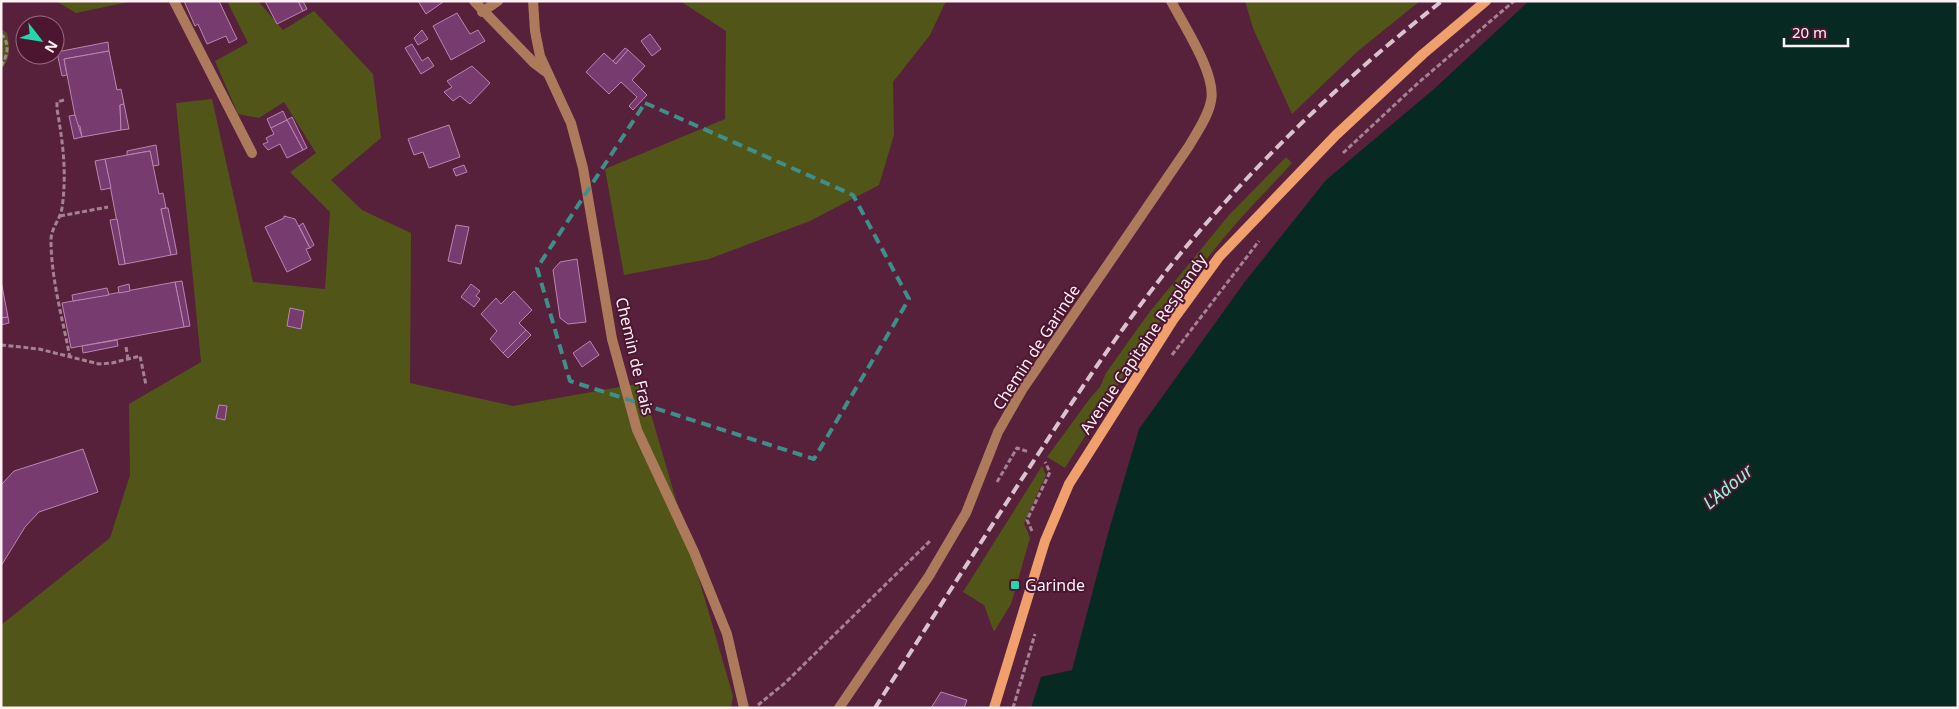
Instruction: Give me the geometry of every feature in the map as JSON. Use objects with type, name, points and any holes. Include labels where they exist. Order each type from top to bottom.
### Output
[{"type":"main road","name":"Avenue Capitaine Resplandy","points":[[994,708],[1045,541],[1069,484],[1110,416],[1173,320],[1220,258],[1336,135],[1423,54],[1486,1]]},
{"type":"street","points":[[174,1],[252,153]]},
{"type":"street","points":[[474,1],[482,12],[534,63],[547,73]]},
{"type":"street","points":[[482,12],[498,1]]},
{"type":"street","name":"Chemin de Frais","points":[[533,1],[535,31],[540,56],[571,123],[583,168],[612,339],[637,430],[694,552],[727,634],[744,708]]},
{"type":"street","name":"Chemin de Garinde","points":[[839,708],[929,576],[966,513],[998,432],[1022,390],[1189,146],[1203,121],[1212,99],[1209,75],[1171,1]]},
{"type":"path","points":[[1339,157],[1418,83],[1514,1]]},
{"type":"path","points":[[1,34],[7,42],[6,54],[1,66]]},
{"type":"path","points":[[64,100],[57,102],[57,109],[65,151],[66,175],[60,216],[51,238],[70,358]]},
{"type":"path","points":[[60,216],[108,207]]},
{"type":"path","points":[[1170,358],[1227,281],[1265,234]]},
{"type":"path","points":[[1,346],[27,347],[98,364],[140,356],[146,385]]},
{"type":"path","points":[[126,347],[128,359]]},
{"type":"path","points":[[978,483],[994,487],[1017,448],[1029,452]]},
{"type":"path","points":[[1045,462],[1050,472],[1027,520],[1033,538],[1045,541]]},
{"type":"path","points":[[754,708],[785,683],[932,539]]},
{"type":"path","points":[[1013,708],[1035,633]]},
{"type":"highlighted area","points":[[645,103],[853,195],[909,299],[814,459],[570,381],[537,268]]},
{"type":"green space","points":[[56,1],[133,1],[76,13]]},
{"type":"green space","points":[[227,1],[258,1],[283,30],[314,11],[373,74],[381,138],[331,180],[362,210],[411,233],[410,383],[513,406],[642,383],[733,696],[731,708],[1,708],[1,625],[110,538],[130,475],[129,404],[201,362],[176,103],[212,99],[253,282],[325,289],[330,212],[290,172],[316,153],[284,102],[259,118],[238,114],[215,61],[248,43]]},
{"type":"green space","points":[[680,1],[946,1],[930,35],[893,82],[894,135],[879,185],[810,221],[709,259],[624,275],[605,169],[725,119],[726,31]]},
{"type":"green space","points":[[1245,1],[1420,1],[1358,51],[1292,114],[1253,28]]},
{"type":"green space","points":[[1,29],[7,33],[9,48],[7,61],[1,70]]},
{"type":"green space","points":[[1286,157],[1292,163],[1240,219],[1192,278],[1148,340],[1065,468],[1047,457],[1100,387],[1106,373],[1148,314],[1229,215]]},
{"type":"green space","points":[[1042,466],[1046,475],[1024,523],[1030,538],[1011,604],[994,632],[984,605],[963,592]]},
{"type":"water","name":"L'Adour","points":[[1529,1],[1958,1],[1958,708],[1031,708],[1041,677],[1072,670],[1107,537],[1139,429],[1244,283],[1326,180],[1434,89]]},
{"type":"building","points":[[184,1],[219,1],[237,39],[229,43],[226,36],[207,44],[198,24],[195,26]]},
{"type":"building","points":[[265,1],[298,1],[303,11],[277,24]]},
{"type":"building","points":[[298,1],[303,1],[307,9],[303,11]]},
{"type":"building","points":[[418,1],[443,1],[443,2],[426,14]]},
{"type":"building","points":[[457,13],[470,34],[478,30],[485,41],[451,60],[433,26]]},
{"type":"building","points":[[422,30],[428,39],[418,45],[414,38]]},
{"type":"building","points":[[650,34],[661,49],[652,56],[641,41]]},
{"type":"building","points":[[108,42],[109,51],[65,59],[65,50]]},
{"type":"building","points":[[412,44],[422,61],[428,57],[434,66],[421,74],[405,48]]},
{"type":"building","points":[[625,48],[628,50],[616,64],[613,61]]},
{"type":"building","points":[[628,50],[645,66],[632,80],[647,95],[633,110],[629,106],[637,97],[621,82],[609,94],[586,72],[604,53],[616,64]]},
{"type":"building","points":[[109,51],[117,90],[121,89],[124,104],[120,105],[121,130],[82,137],[80,126],[77,126],[65,59]]},
{"type":"building","points":[[65,64],[67,75],[62,76],[60,65]]},
{"type":"building","points":[[472,66],[490,83],[470,104],[460,96],[453,101],[444,92],[452,87],[447,81]]},
{"type":"building","points":[[124,104],[129,129],[121,130],[120,105]]},
{"type":"building","points":[[283,111],[287,120],[271,128],[267,119]]},
{"type":"building","points":[[75,115],[82,137],[74,139],[69,116]]},
{"type":"building","points":[[292,117],[307,148],[303,150],[287,120]]},
{"type":"building","points":[[287,120],[303,150],[287,158],[280,144],[268,150],[263,144],[268,142],[266,138],[274,134],[271,128]]},
{"type":"building","points":[[449,125],[460,157],[429,168],[423,152],[414,155],[408,139]]},
{"type":"building","points":[[156,145],[159,165],[153,166],[150,151],[127,155],[127,151]]},
{"type":"building","points":[[150,151],[159,194],[163,193],[166,208],[161,209],[171,255],[125,264],[105,159]]},
{"type":"building","points":[[105,159],[111,188],[101,190],[95,161]]},
{"type":"building","points":[[464,165],[467,172],[456,176],[453,169]]},
{"type":"building","points":[[168,208],[177,254],[171,255],[161,209]]},
{"type":"building","points":[[284,216],[295,219],[310,248],[306,249],[311,260],[287,272],[265,227],[284,218]]},
{"type":"building","points":[[117,219],[125,264],[119,265],[110,220]]},
{"type":"building","points":[[303,223],[314,245],[310,248],[299,226]]},
{"type":"building","points":[[456,225],[469,227],[461,264],[448,261]]},
{"type":"building","points":[[577,259],[586,322],[568,324],[560,318],[553,270],[560,262]]},
{"type":"building","points":[[1,281],[8,317],[1,318]]},
{"type":"building","points":[[182,281],[190,326],[184,327],[175,282]]},
{"type":"building","points":[[175,282],[184,327],[71,348],[62,303]]},
{"type":"building","points":[[129,284],[130,291],[119,293],[118,287]]},
{"type":"building","points":[[471,284],[480,291],[476,296],[480,299],[474,307],[461,297]]},
{"type":"building","points":[[107,288],[109,295],[73,301],[72,295]]},
{"type":"building","points":[[514,291],[532,310],[519,323],[526,330],[503,353],[490,339],[497,331],[481,314],[496,298],[501,304]]},
{"type":"building","points":[[290,308],[304,311],[301,329],[287,326]]},
{"type":"building","points":[[8,317],[9,323],[1,325],[1,318]]},
{"type":"building","points":[[526,330],[531,335],[508,358],[503,353]]},
{"type":"building","points":[[117,340],[118,346],[83,353],[82,346]]},
{"type":"building","points":[[590,341],[599,355],[582,367],[573,353]]},
{"type":"building","points":[[219,405],[227,406],[225,420],[216,418]]},
{"type":"building","points":[[83,449],[98,492],[39,512],[25,527],[1,566],[1,485],[14,471]]},
{"type":"building","points":[[941,692],[967,700],[964,708],[931,708]]},
{"type":"railway","points":[[875,708],[1073,401],[1133,315],[1176,259],[1269,155],[1370,60],[1442,1]]},
{"type":"place","name":"Garinde","points":[[1015,585]]}]
